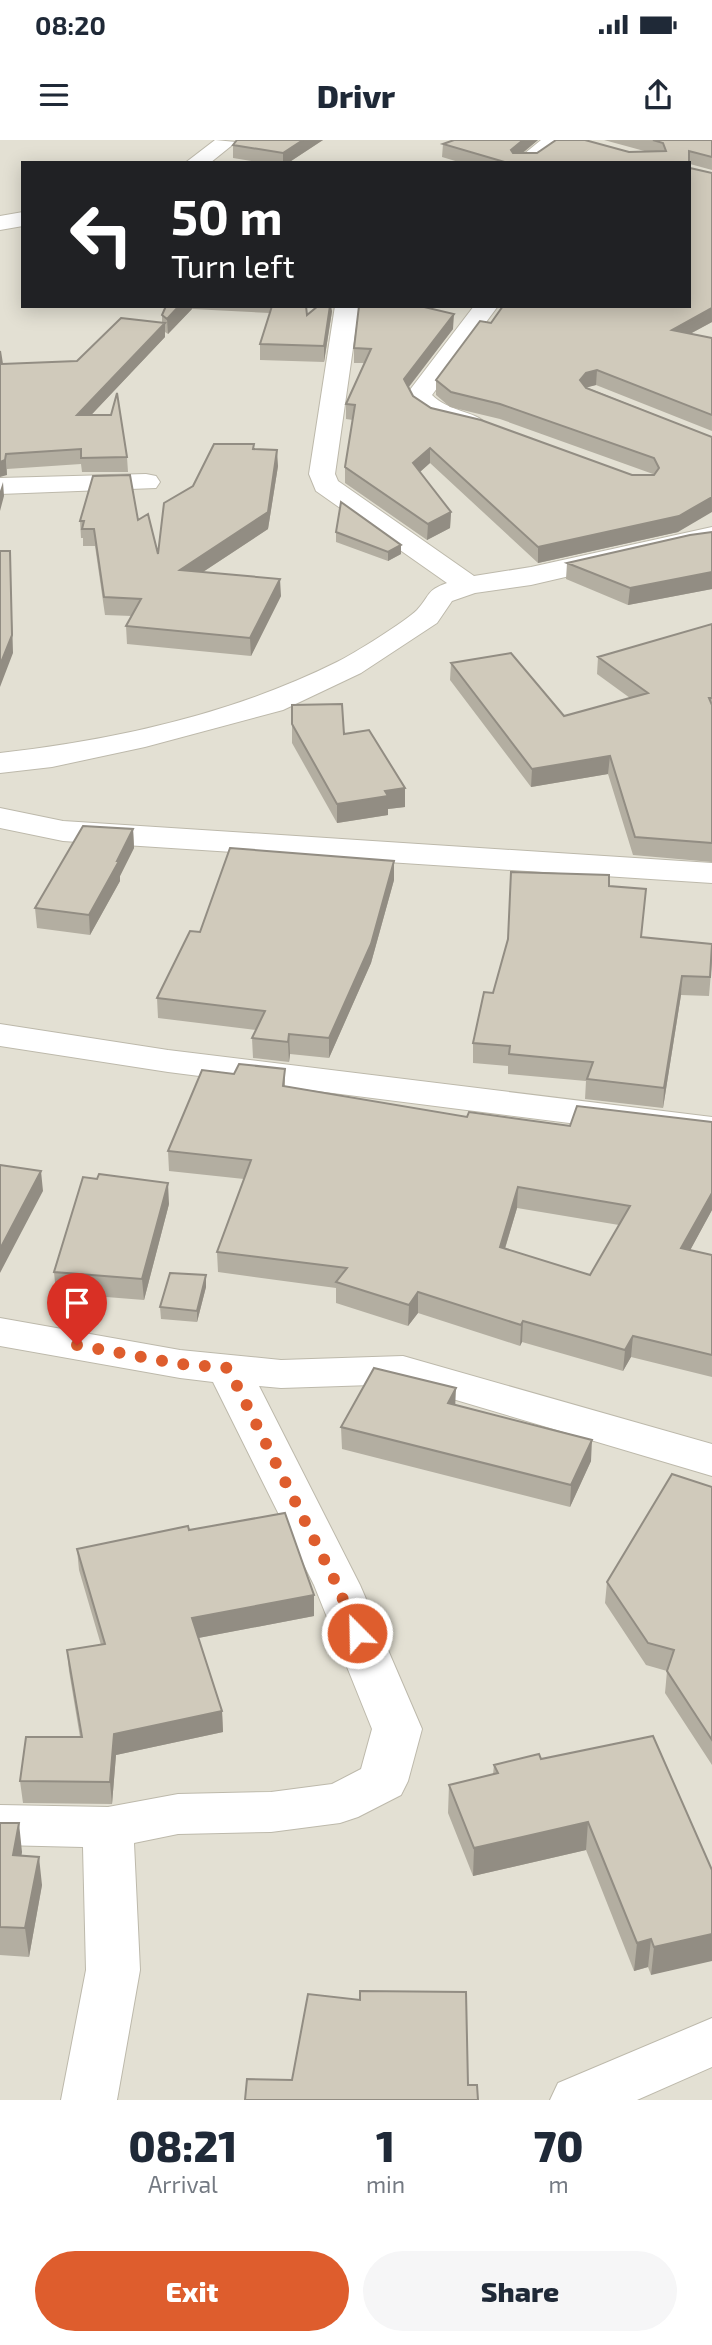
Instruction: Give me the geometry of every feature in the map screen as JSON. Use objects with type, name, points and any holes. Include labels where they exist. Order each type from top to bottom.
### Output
[{"type":"street","points":[[526,161],[555,140]]},
{"type":"street","points":[[198,161],[226,142]]},
{"type":"street","points":[[0,223],[21,219]]},
{"type":"street","points":[[347,308],[322,474],[326,485],[469,585]]},
{"type":"street","points":[[484,308],[419,395],[424,404],[439,415],[490,427]]},
{"type":"street","points":[[0,486],[146,482]]},
{"type":"street","points":[[0,763],[52,757],[145,738],[272,703],[350,667],[427,617],[442,595],[469,585],[531,576],[712,535]]},
{"type":"street","points":[[0,818],[63,831],[712,873]]},
{"type":"street","points":[[0,1035],[168,1061],[712,1129]]},
{"type":"street","points":[[0,1332],[180,1364],[281,1374],[403,1370],[712,1460]]},
{"type":"street","points":[[0,1825],[108,1827],[178,1814],[271,1812],[340,1803],[383,1781],[397,1729],[337,1585],[228,1368]]},
{"type":"street","points":[[89,2100],[113,1970],[108,1827]]},
{"type":"street","points":[[578,2100],[712,2042]]},
{"type":"shaded area","points":[[0,140],[712,140],[712,2100],[0,2100]]},
{"type":"building","points":[[237,140],[303,140],[283,153],[233,145]]},
{"type":"building","points":[[454,140],[523,140],[511,150],[513,153],[537,153],[556,140],[585,140],[629,152],[666,151],[663,143],[653,140],[712,140],[712,157],[689,151],[689,161],[501,161],[443,144]]},
{"type":"building","points":[[691,168],[712,173],[712,308],[672,330],[712,338],[712,415],[597,370],[586,373],[580,380],[586,388],[712,437],[712,497],[679,516],[538,547],[430,448],[413,463],[451,512],[428,524],[345,467],[355,405],[346,404],[371,349],[354,348],[359,308],[428,308],[454,314],[404,379],[413,396],[431,408],[481,420],[632,475],[654,475],[659,468],[654,458],[500,404],[451,392],[436,380],[480,321],[491,323],[502,308],[691,308]]},
{"type":"building","points":[[165,308],[177,308],[167,319],[162,315]]},
{"type":"building","points":[[271,308],[306,308],[307,315],[316,308],[330,308],[324,346],[260,344]]},
{"type":"building","points":[[121,318],[165,323],[77,415],[111,415],[117,393],[127,457],[81,458],[81,449],[6,454],[5,460],[0,462],[0,351],[2,364],[77,361]]},
{"type":"building","points":[[214,444],[254,444],[253,449],[277,450],[268,512],[180,570],[280,579],[250,638],[126,626],[141,599],[104,597],[94,529],[82,529],[84,521],[80,521],[93,476],[130,475],[138,520],[148,514],[158,554],[164,503],[193,486]]},
{"type":"building","points":[[341,502],[401,545],[388,552],[336,532]]},
{"type":"building","points":[[712,532],[712,572],[630,588],[567,563],[690,535]]},
{"type":"building","points":[[0,551],[10,551],[12,635],[0,665]]},
{"type":"building","points":[[712,624],[712,698],[709,698],[712,705],[712,843],[635,837],[610,756],[532,769],[451,663],[511,653],[564,716],[648,693],[598,657]]},
{"type":"building","points":[[342,704],[344,734],[369,730],[405,788],[385,791],[388,796],[337,804],[292,724],[292,705]]},
{"type":"building","points":[[83,826],[133,829],[119,861],[89,915],[35,908]]},
{"type":"building","points":[[230,848],[394,861],[371,944],[329,1038],[289,1034],[288,1042],[252,1038],[265,1011],[157,998],[190,931],[200,932]]},
{"type":"building","points":[[511,872],[609,875],[609,886],[646,889],[641,937],[712,944],[710,977],[682,976],[664,1088],[587,1079],[593,1062],[509,1054],[510,1046],[473,1043],[484,992],[493,993],[508,939]]},
{"type":"building","points":[[239,1064],[285,1069],[283,1086],[467,1117],[469,1112],[570,1126],[577,1106],[712,1122],[712,1193],[681,1248],[712,1255],[712,1355],[633,1336],[625,1350],[523,1321],[521,1325],[418,1292],[409,1305],[336,1282],[347,1268],[217,1252],[251,1160],[168,1151],[202,1070],[234,1074]],"holes":[[[518,1187],[630,1206],[590,1275],[500,1247]]]},
{"type":"building","points":[[0,1165],[41,1171],[0,1249]]},
{"type":"building","points":[[99,1174],[168,1183],[142,1279],[54,1272],[83,1177],[97,1179]]},
{"type":"building","points":[[170,1273],[206,1275],[197,1311],[160,1307]]},
{"type":"building","points":[[374,1368],[456,1388],[448,1403],[592,1440],[571,1485],[341,1427]]},
{"type":"building","points":[[672,1474],[712,1487],[712,1740],[667,1671],[674,1650],[648,1643],[607,1582]]},
{"type":"building","points":[[285,1513],[314,1595],[192,1618],[222,1711],[114,1734],[110,1782],[20,1781],[26,1737],[82,1737],[67,1650],[105,1644],[77,1549],[188,1526],[189,1530]]},
{"type":"building","points":[[653,1736],[712,1870],[712,1934],[654,1947],[651,1939],[637,1943],[588,1822],[474,1848],[449,1785],[498,1773],[494,1765],[539,1754],[541,1759]]},
{"type":"building","points":[[0,1823],[19,1823],[13,1855],[39,1857],[25,1928],[0,1927]]},
{"type":"building","points":[[360,1991],[466,1992],[468,2085],[477,2085],[478,2100],[245,2100],[247,2079],[292,2080],[308,1994],[360,2000]]},
{"type":"route","points":[[77,1345],[180,1364],[228,1368],[337,1585],[357,1633]]}]
